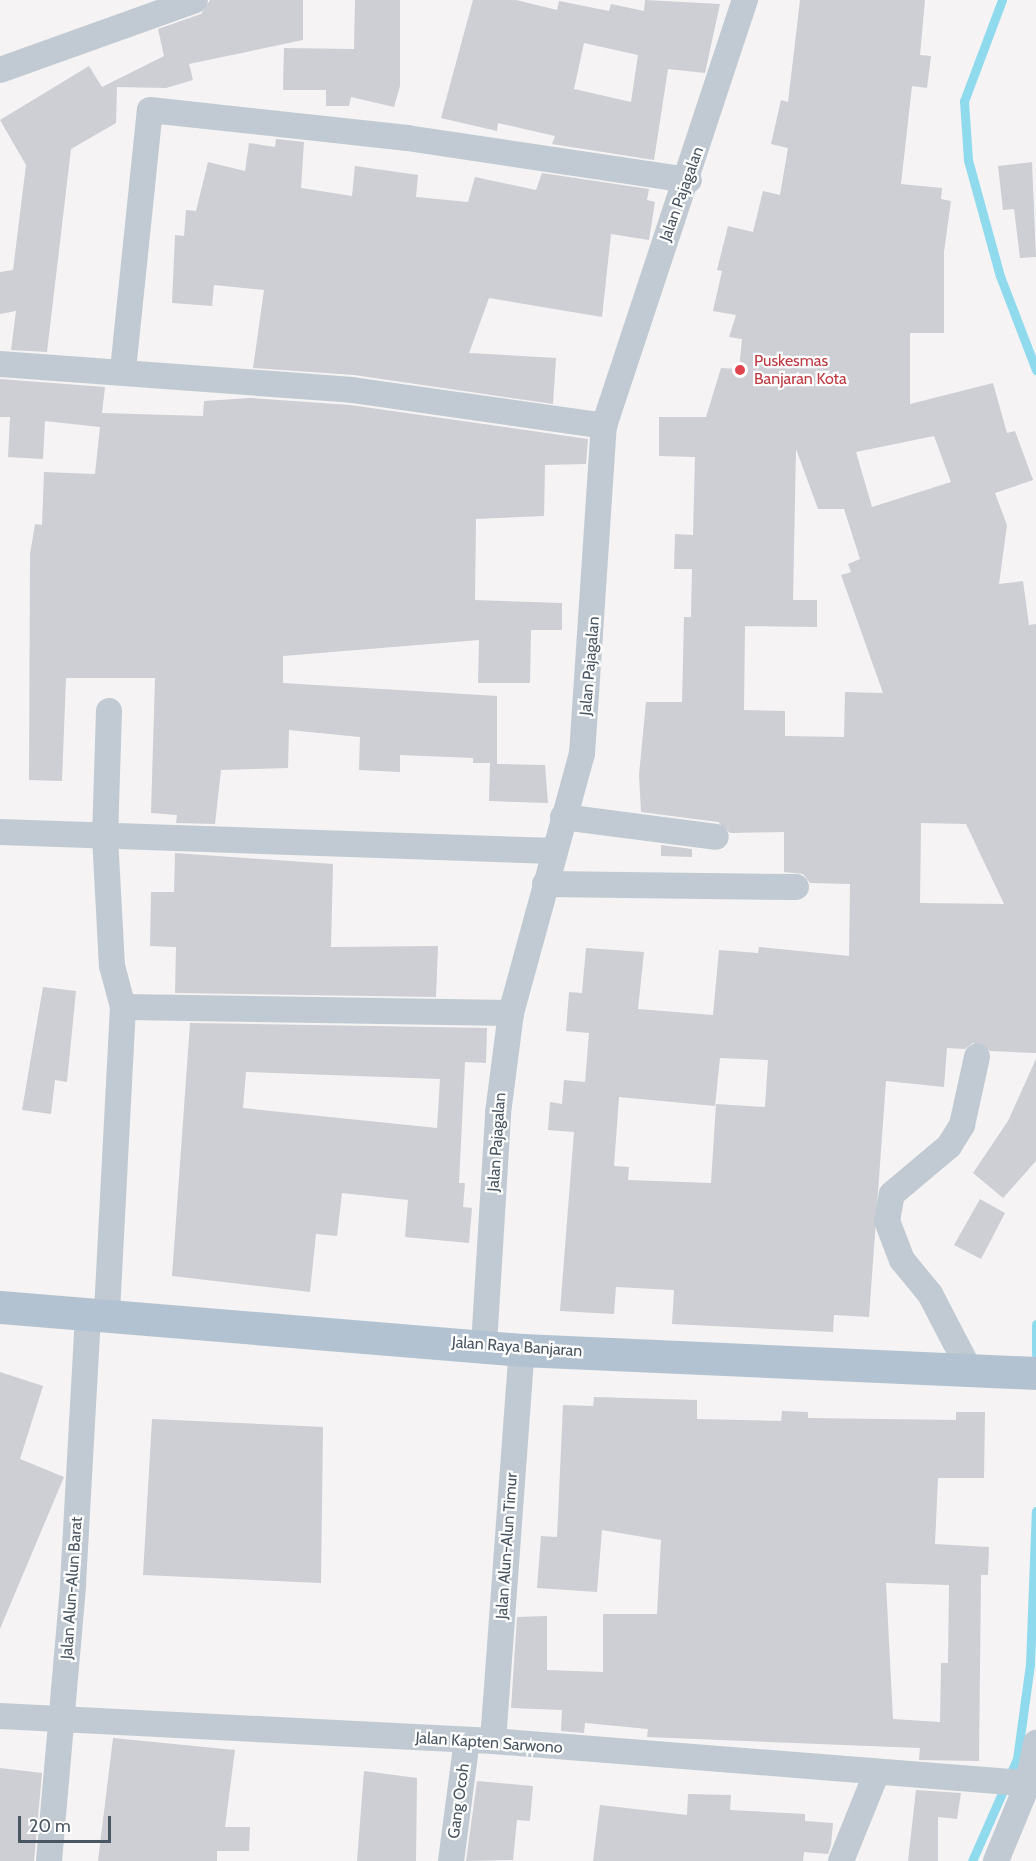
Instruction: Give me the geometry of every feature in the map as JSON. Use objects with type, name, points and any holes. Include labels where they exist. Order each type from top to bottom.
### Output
[{"type":"main road","name":"Jalan Raya Banjaran","points":[[0,1307],[97,1313],[522,1350],[1036,1373]]},
{"type":"street","points":[[0,70],[195,0]]},
{"type":"street","name":"Jalan Pajagalan","points":[[484,1345],[498,1113],[511,1013],[582,754],[604,426],[664,240],[689,180],[745,0]]},
{"type":"street","points":[[123,370],[150,110],[406,138],[689,180]]},
{"type":"street","points":[[0,364],[123,370],[352,390],[604,426]]},
{"type":"street","name":"Jalan Alun-Alun Barat","points":[[50,1861],[123,1007],[112,966],[105,837],[109,711]]},
{"type":"street","points":[[563,817],[716,837]]},
{"type":"street","points":[[0,832],[555,851]]},
{"type":"street","points":[[545,884],[796,887]]},
{"type":"street","points":[[123,1007],[511,1013]]},
{"type":"street","points":[[977,1057],[963,1125],[949,1146],[892,1194],[887,1221],[902,1260],[930,1294],[982,1369]]},
{"type":"street","name":"Jalan Alun-Alun Timur","points":[[493,1742],[522,1350]]},
{"type":"street","name":"Jalan Kapten Sarwono","points":[[0,1716],[467,1740],[1024,1783]]},
{"type":"street","name":"Gang Ocoh","points":[[451,1861],[467,1740]]},
{"type":"street","points":[[996,1861],[1036,1743]]},
{"type":"street","points":[[841,1861],[878,1772]]},
{"type":"building","points":[[210,0],[303,0],[303,40],[189,64],[193,80],[166,88],[117,87],[116,123],[71,149],[47,352],[11,350],[16,311],[0,314],[0,272],[13,270],[26,165],[0,120],[89,66],[102,87],[164,56],[158,29],[201,14]]},
{"type":"building","points":[[355,0],[400,0],[400,86],[394,107],[351,97],[349,106],[326,106],[326,90],[283,90],[284,48],[354,49]]},
{"type":"building","points":[[473,0],[516,0],[557,10],[559,1],[609,11],[611,4],[644,11],[645,0],[720,4],[705,73],[668,69],[654,160],[552,144],[555,136],[498,123],[497,131],[441,118]],"holes":[[[584,43],[638,55],[631,102],[574,89]]]},
{"type":"building","points":[[800,0],[925,0],[920,55],[931,56],[927,88],[912,86],[901,184],[942,188],[941,199],[951,201],[944,252],[944,333],[910,333],[910,404],[993,383],[1007,433],[1015,431],[1033,480],[995,493],[1007,525],[999,584],[1023,581],[1029,625],[1036,624],[1036,1053],[990,1051],[973,1043],[965,1049],[947,1048],[944,1087],[886,1081],[869,1317],[834,1315],[833,1332],[672,1324],[674,1290],[616,1287],[614,1314],[560,1311],[574,1132],[548,1130],[550,1102],[562,1104],[564,1080],[585,1082],[589,1033],[566,1031],[569,992],[582,993],[586,948],[644,952],[638,1009],[713,1015],[719,950],[758,953],[759,947],[849,956],[850,884],[810,883],[803,874],[784,872],[784,832],[730,833],[718,822],[641,812],[639,775],[646,702],[682,702],[684,617],[691,617],[692,569],[674,569],[675,534],[693,535],[695,457],[659,456],[659,417],[706,417],[721,368],[739,369],[742,339],[729,337],[736,315],[713,311],[722,271],[717,270],[728,226],[753,232],[763,191],[780,195],[788,148],[771,144],[781,100],[788,102]],"holes":[[[934,436],[951,482],[872,507],[856,452]],[[796,449],[818,509],[844,509],[860,559],[848,564],[851,572],[841,575],[883,693],[845,692],[844,737],[785,736],[785,711],[744,710],[745,626],[817,627],[817,600],[793,600]],[[921,823],[966,824],[1004,904],[920,903]],[[720,1058],[768,1060],[765,1107],[716,1104],[711,1183],[628,1180],[629,1167],[614,1166],[619,1097],[715,1106]]]},
{"type":"building","points":[[276,139],[304,142],[301,188],[352,196],[355,166],[418,175],[416,197],[468,202],[475,177],[536,190],[542,173],[649,189],[647,200],[655,202],[649,240],[611,234],[602,317],[489,298],[469,353],[556,358],[553,404],[354,375],[253,368],[264,290],[214,285],[212,306],[172,303],[175,235],[184,236],[186,210],[196,211],[208,162],[245,171],[249,143],[275,147]]},
{"type":"building","points":[[1032,162],[1036,257],[1020,258],[1014,209],[1003,210],[998,166]]},
{"type":"building","points":[[0,379],[105,387],[102,413],[203,416],[204,401],[251,398],[350,405],[588,439],[586,464],[545,465],[544,516],[476,519],[475,600],[562,603],[562,630],[531,630],[530,683],[478,683],[479,640],[283,656],[283,683],[497,696],[497,764],[545,765],[548,803],[489,801],[490,763],[473,763],[473,758],[400,755],[400,772],[359,770],[360,737],[289,730],[288,768],[221,770],[215,824],[176,823],[177,815],[151,813],[155,678],[66,678],[62,781],[29,780],[30,554],[35,524],[42,525],[44,472],[95,474],[100,427],[45,421],[43,459],[8,457],[10,417],[0,417]]},
{"type":"building","points":[[661,845],[692,849],[692,857],[661,856]]},
{"type":"building","points":[[175,853],[333,864],[331,947],[438,946],[436,997],[175,993],[176,947],[150,946],[151,892],[174,892]]},
{"type":"building","points":[[43,987],[76,991],[67,1082],[55,1080],[51,1114],[22,1110]]},
{"type":"building","points":[[190,1023],[487,1028],[486,1063],[465,1062],[459,1183],[465,1183],[463,1207],[472,1208],[469,1243],[405,1237],[408,1200],[342,1193],[337,1236],[316,1234],[310,1292],[172,1276]],"holes":[[[246,1072],[440,1079],[437,1128],[243,1108]]]},
{"type":"building","points":[[1036,1059],[1036,1161],[1003,1198],[973,1173],[1008,1121]]},
{"type":"building","points":[[980,1199],[1005,1213],[981,1259],[954,1245]]},
{"type":"building","points":[[0,1372],[43,1386],[20,1459],[64,1477],[0,1629]]},
{"type":"building","points":[[594,1397],[697,1400],[697,1419],[781,1421],[782,1411],[808,1412],[808,1418],[956,1420],[956,1412],[985,1412],[984,1478],[938,1478],[935,1544],[989,1547],[988,1575],[981,1575],[979,1761],[919,1760],[920,1748],[647,1737],[648,1729],[585,1723],[584,1733],[561,1731],[562,1710],[511,1708],[517,1617],[547,1616],[547,1670],[603,1672],[603,1614],[657,1614],[661,1540],[602,1530],[597,1592],[537,1588],[541,1536],[557,1537],[563,1405],[593,1406]],"holes":[[[886,1583],[949,1585],[948,1663],[941,1663],[940,1722],[893,1719]]]},
{"type":"building","points":[[152,1419],[323,1427],[321,1583],[143,1575]]},
{"type":"building","points":[[113,1738],[235,1750],[225,1827],[250,1827],[249,1851],[217,1851],[217,1861],[98,1861]]},
{"type":"building","points":[[0,1768],[42,1773],[34,1861],[0,1861]]},
{"type":"building","points":[[364,1771],[417,1778],[416,1861],[357,1861]]},
{"type":"building","points":[[477,1781],[533,1786],[530,1821],[517,1820],[513,1860],[466,1861]]},
{"type":"building","points":[[916,1790],[961,1793],[957,1819],[938,1817],[938,1861],[908,1861]]},
{"type":"building","points":[[688,1794],[731,1795],[730,1810],[805,1814],[805,1821],[833,1823],[828,1854],[804,1852],[803,1861],[593,1861],[600,1805],[687,1815]]},
{"type":"waterway","points":[[1002,0],[964,101],[968,160],[1000,276],[1036,370]]},
{"type":"waterway","points":[[1036,1324],[1036,1354]]},
{"type":"waterway","points":[[972,1861],[1017,1759],[1030,1664],[1036,1511]]},
{"type":"place","name":"Puskesmas Banjaran Kota","points":[[740,370]]}]
